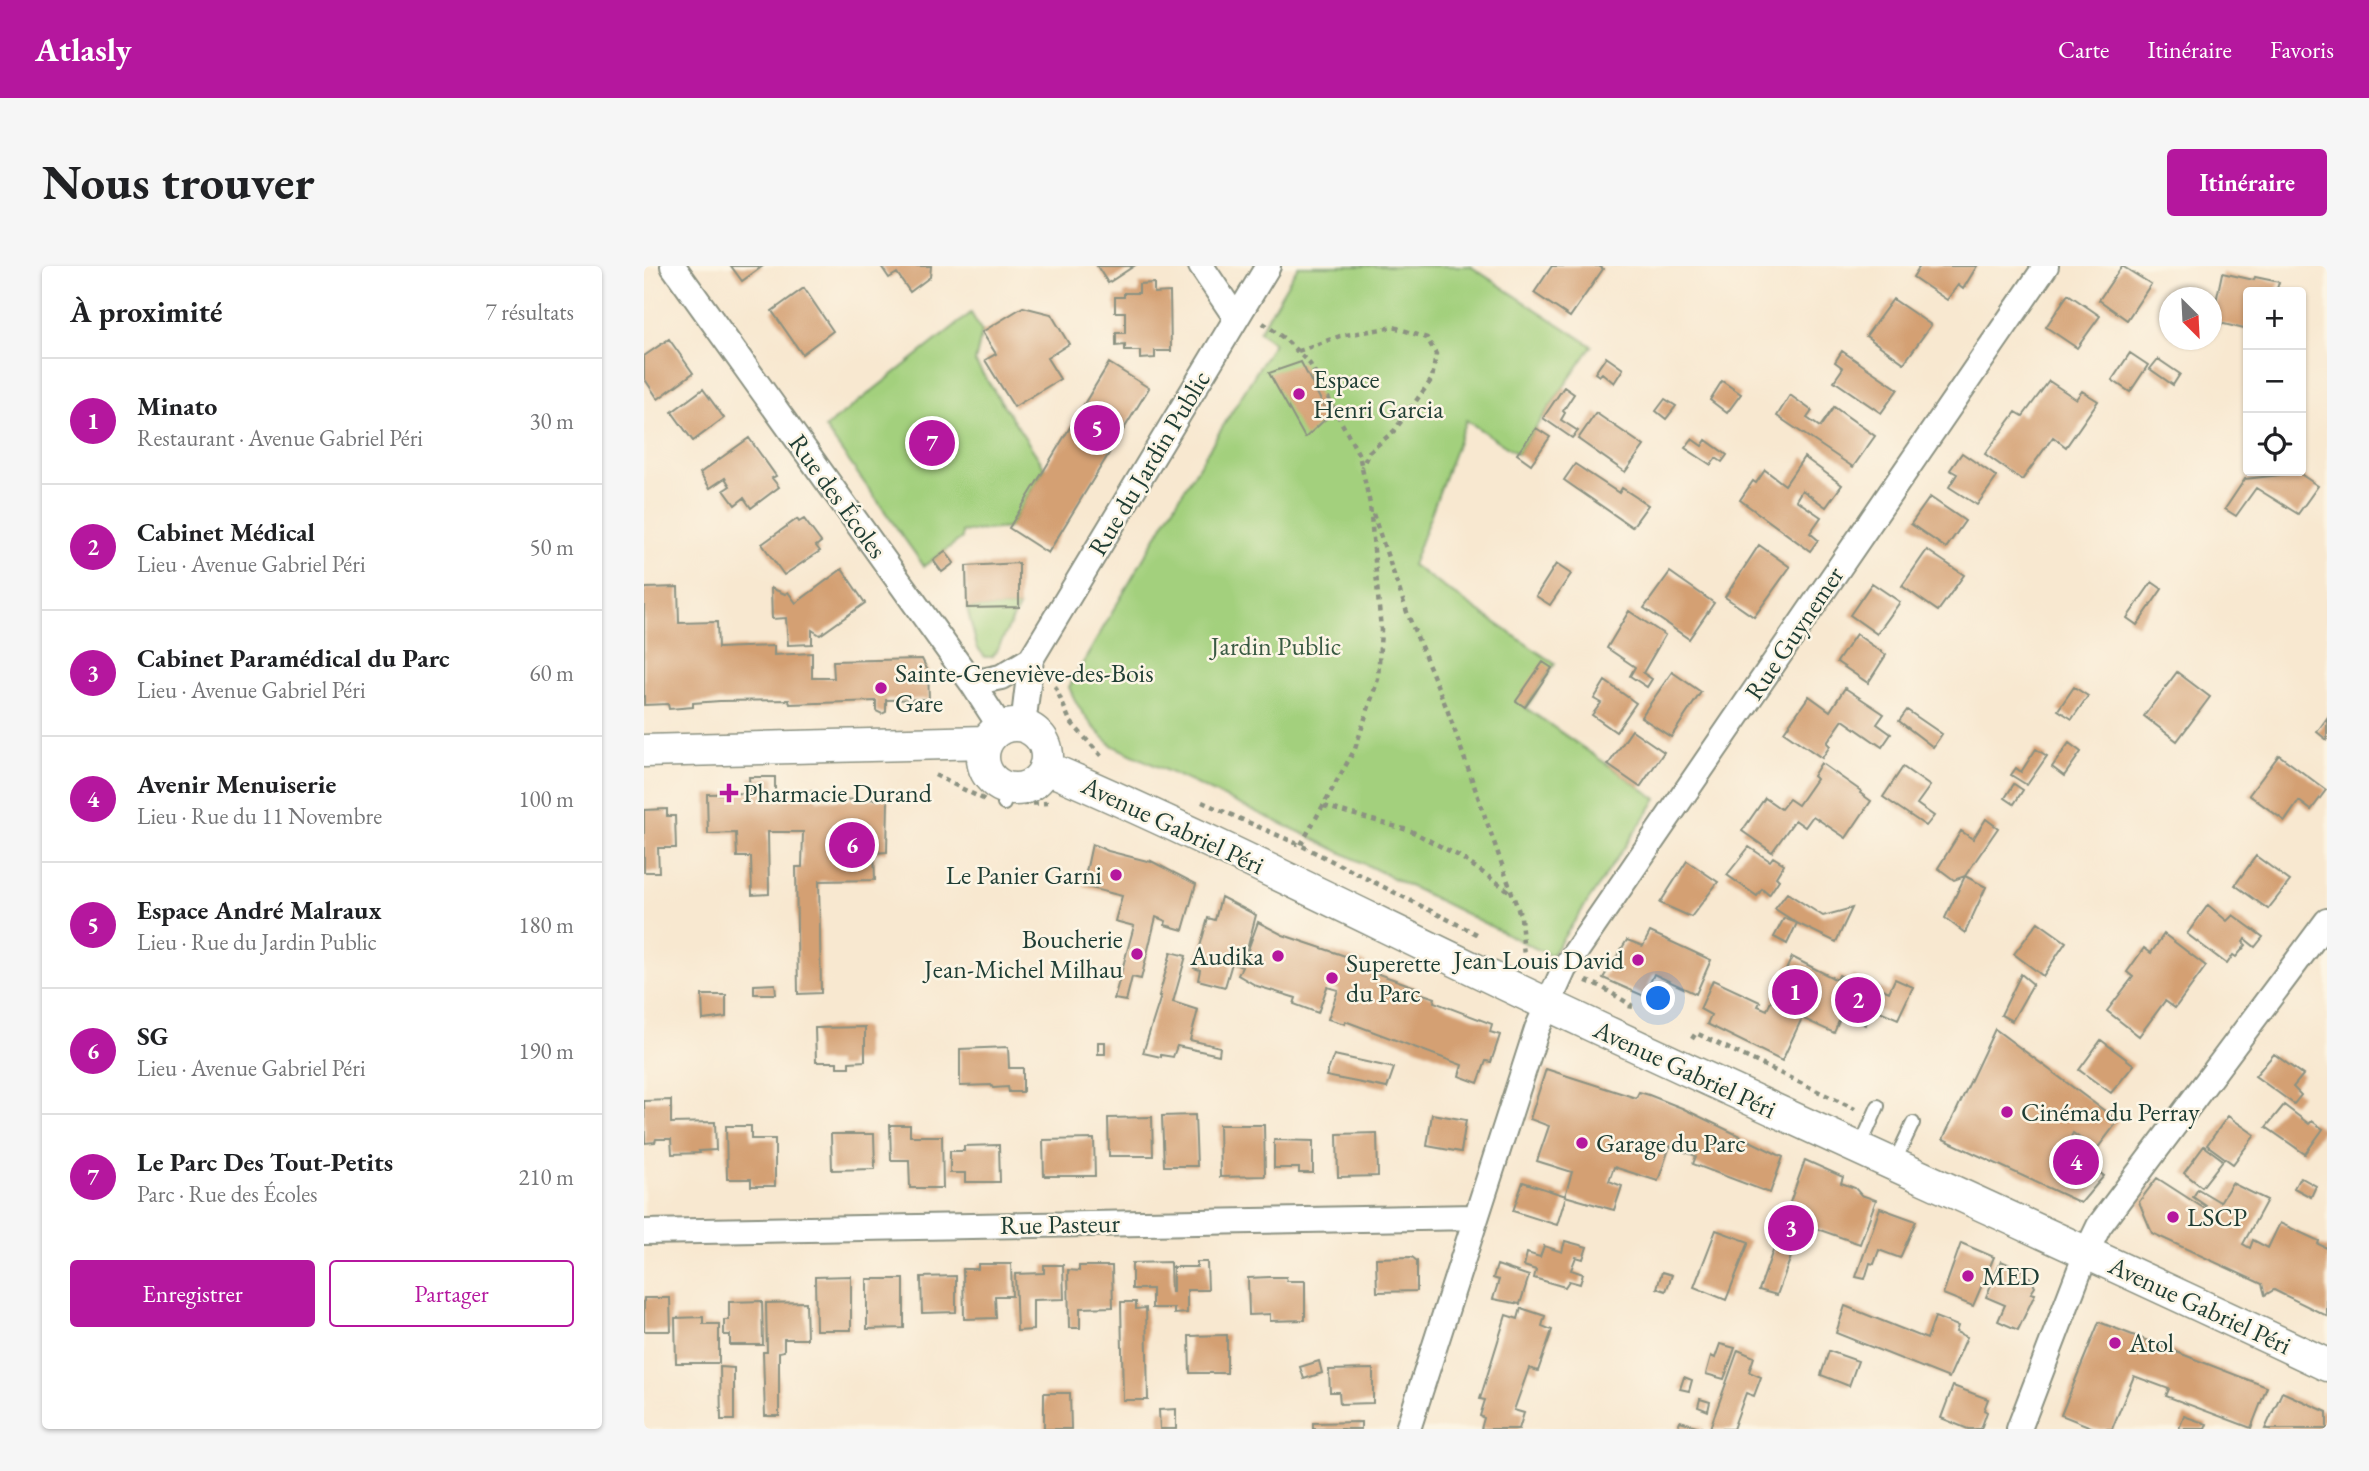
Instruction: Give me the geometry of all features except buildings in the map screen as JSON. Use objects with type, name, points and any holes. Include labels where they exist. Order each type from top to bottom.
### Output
[{"type":"street","name":"Rue des Écoles","points":[[673,266],[972,683],[1003,732]]},
{"type":"street","points":[[1201,266],[1239,314]]},
{"type":"street","name":"Rue du Jardin Public","points":[[1003,732],[1031,659],[1268,266]]},
{"type":"street","name":"Rue Guynemer","points":[[1408,1429],[1537,1029],[1564,969],[2046,266]]},
{"type":"street","name":"Rue du Jardin Public","points":[[972,683],[1001,677],[1031,659]]},
{"type":"street","points":[[644,751],[1033,730],[1046,747],[1045,767],[1035,783],[1006,797],[985,771],[983,752],[1003,732]]},
{"type":"street","name":"Avenue Gabriel Péri","points":[[1045,767],[1287,878],[1549,1005],[1859,1150],[2087,1251],[2327,1365]]},
{"type":"street","points":[[2019,1429],[2099,1226],[2327,921]]},
{"type":"street","name":"Rue Pasteur","points":[[644,1232],[1476,1217]]},
{"type":"lane","points":[[1859,1150],[1876,1112]]},
{"type":"lane","points":[[1893,1165],[1913,1124]]},
{"type":"path","points":[[1239,314],[1285,338],[1310,364],[1359,455],[1370,504],[1408,615],[1447,709],[1521,917],[1524,957],[1512,951]]},
{"type":"path","points":[[1298,351],[1340,336],[1394,327],[1427,338],[1436,354],[1432,379],[1394,431],[1369,452],[1362,467]]},
{"type":"path","points":[[1287,878],[1300,845],[1355,749],[1378,679],[1381,630],[1370,504]]},
{"type":"path","points":[[1031,659],[1056,670],[1055,687],[1070,721],[1100,756],[1112,761]]},
{"type":"path","points":[[929,772],[949,780],[981,800],[1006,797],[1053,803]]},
{"type":"path","points":[[1200,801],[1300,845],[1487,939]]},
{"type":"path","points":[[1324,806],[1411,831],[1459,856],[1513,893]]},
{"type":"path","points":[[1564,969],[1583,980],[1600,985],[1631,1005],[1629,1013]]},
{"type":"path","points":[[1691,1041],[1696,1033],[1876,1112]]},
{"type":"green space","name":"Jardin Public","points":[[1298,266],[1470,266],[1592,346],[1517,454],[1466,420],[1412,565],[1555,664],[1526,708],[1657,799],[1551,956],[1306,835],[1113,746],[1087,719],[1069,687],[1168,516],[1274,343],[1259,332]]},
{"type":"green space","points":[[971,313],[982,332],[975,362],[1045,468],[1009,528],[962,532],[962,538],[924,566],[825,428]]},
{"type":"green space","points":[[1019,607],[996,652],[992,657],[985,657],[977,647],[967,608]]},
{"type":"place","name":"Espace Henri Garcia","points":[[1299,394]]},
{"type":"place","name":"Espace André Malraux","points":[[1097,428]]},
{"type":"place","name":"Le Parc Des Tout-Petits","points":[[932,443]]},
{"type":"place","name":"Sainte-Geneviève-des-Bois Gare","points":[[881,688]]},
{"type":"place","name":"Pharmacie Durand","points":[[729,793]]},
{"type":"place","name":"SG","points":[[852,845]]},
{"type":"place","name":"Le Panier Garni","points":[[1116,875]]},
{"type":"place","name":"Boucherie Jean-Michel Milhau","points":[[1137,954]]},
{"type":"place","name":"Audika","points":[[1278,956]]},
{"type":"place","name":"Jean Louis David","points":[[1638,960]]},
{"type":"place","name":"Superette du Parc","points":[[1332,978]]},
{"type":"place","name":"Minato","points":[[1795,992]]},
{"type":"place","name":"Cabinet Médical","points":[[1858,1000]]},
{"type":"place","name":"Cinéma du Perray","points":[[2007,1112]]},
{"type":"place","name":"Garage du Parc","points":[[1582,1143]]},
{"type":"place","name":"Avenir Menuiserie","points":[[2076,1162]]},
{"type":"place","name":"LSCP","points":[[2173,1217]]},
{"type":"place","name":"Cabinet Paramédical du Parc","points":[[1791,1228]]},
{"type":"place","name":"MED","points":[[1968,1276]]},
{"type":"place","name":"Atol","points":[[2115,1343]]}]
